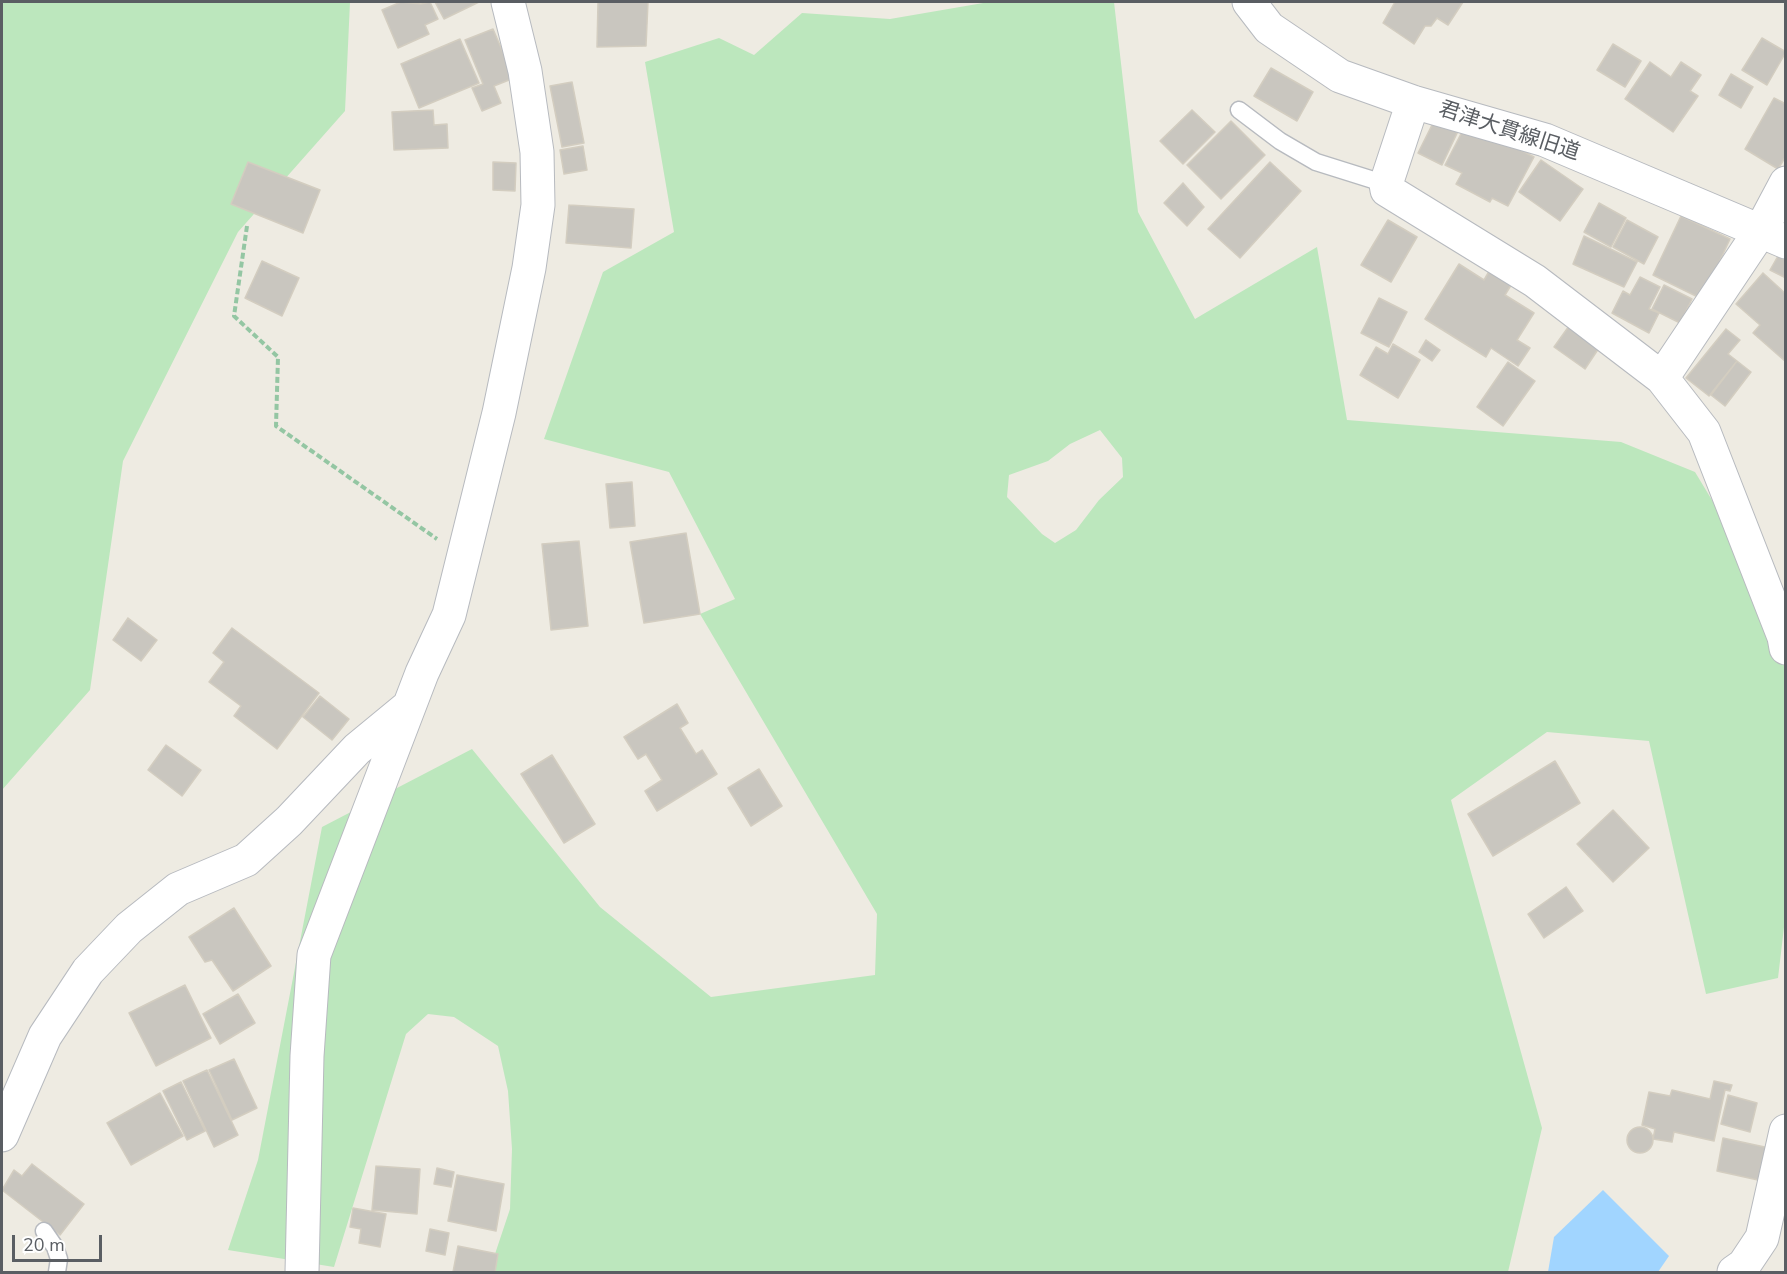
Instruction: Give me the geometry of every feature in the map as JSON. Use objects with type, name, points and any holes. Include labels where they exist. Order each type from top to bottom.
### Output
[{"type":"street","points":[[302,1272],[307,1056],[314,955],[409,706],[449,615],[499,413],[529,268],[538,205],[537,152],[525,71],[508,2]]},
{"type":"street","name":"君津大貫線旧道","points":[[1249,2],[1269,28],[1340,76],[1413,102],[1545,140],[1773,236]]},
{"type":"street","points":[[1413,102],[1386,184],[1394,196],[1535,281],[1662,378],[1704,432],[1780,627],[1785,648]]},
{"type":"street","points":[[1662,378],[1773,236],[1785,183]]},
{"type":"street","points":[[2,1135],[45,1036],[88,972],[129,928],[178,889],[246,860],[289,820],[357,749],[409,706]]},
{"type":"street","points":[[1734,1272],[1744,1265],[1762,1238],[1785,1131]]},
{"type":"lane","points":[[1239,110],[1280,141],[1316,162],[1386,184]]},
{"type":"lane","points":[[44,1231],[55,1246],[59,1258],[57,1272]]},
{"type":"path","points":[[247,225],[234,316],[278,357],[276,426],[464,559]]},
{"type":"green space","points":[[2,2],[350,2],[345,111],[238,232],[123,461],[90,690],[2,790]]},
{"type":"green space","points":[[989,2],[1114,2],[1138,212],[1195,319],[1317,247],[1347,420],[1621,442],[1695,472],[1785,621],[1786,910],[1778,978],[1706,994],[1649,741],[1547,732],[1451,800],[1542,1128],[1508,1272],[489,1272],[510,1209],[512,1149],[508,1091],[498,1046],[454,1017],[428,1014],[406,1034],[334,1267],[228,1250],[258,1160],[322,827],[472,749],[600,907],[711,997],[875,975],[877,914],[700,614],[735,599],[669,472],[544,439],[603,272],[674,232],[645,62],[719,38],[754,55],[802,13],[890,19]],"holes":[[[1100,430],[1122,458],[1123,477],[1099,500],[1076,530],[1055,543],[1042,534],[1007,497],[1009,475],[1048,461],[1070,444]]]},
{"type":"water","points":[[1603,1190],[1669,1256],[1658,1272],[1548,1272],[1554,1237]]},
{"type":"building","points":[[401,2],[421,4],[430,2],[438,19],[425,25],[429,34],[398,48],[382,10]]},
{"type":"building","points":[[435,2],[479,2],[444,19]]},
{"type":"building","points":[[598,2],[648,2],[646,46],[597,47]]},
{"type":"building","points":[[1395,2],[1463,2],[1448,25],[1437,18],[1431,26],[1425,26],[1414,44],[1383,23]]},
{"type":"building","points":[[493,29],[514,78],[494,86],[501,103],[482,111],[472,88],[483,84],[465,40]]},
{"type":"building","points":[[1762,38],[1786,52],[1767,85],[1742,70]]},
{"type":"building","points":[[460,39],[479,83],[419,108],[401,64]]},
{"type":"building","points":[[1613,44],[1641,61],[1625,87],[1597,70]]},
{"type":"building","points":[[1650,62],[1671,77],[1681,62],[1701,75],[1690,91],[1698,96],[1673,132],[1625,99]]},
{"type":"building","points":[[1271,68],[1313,92],[1297,121],[1254,96]]},
{"type":"building","points":[[1731,74],[1753,87],[1741,108],[1719,95]]},
{"type":"building","points":[[572,82],[584,143],[562,147],[550,86]]},
{"type":"building","points":[[1774,98],[1786,104],[1786,156],[1778,169],[1745,149]]},
{"type":"building","points":[[433,110],[434,125],[447,124],[448,148],[394,150],[392,112]]},
{"type":"building","points":[[1192,110],[1215,132],[1183,164],[1160,141]]},
{"type":"building","points":[[1437,115],[1460,127],[1442,165],[1418,153]]},
{"type":"building","points":[[1231,121],[1265,155],[1221,199],[1187,165]]},
{"type":"building","points":[[1467,122],[1534,157],[1508,206],[1492,198],[1490,202],[1456,184],[1462,173],[1445,165]]},
{"type":"building","points":[[583,146],[587,170],[564,174],[560,150]]},
{"type":"building","points":[[1541,160],[1583,189],[1560,221],[1519,192]]},
{"type":"building","points":[[248,162],[320,190],[303,233],[231,204]]},
{"type":"building","points":[[493,162],[516,163],[515,191],[493,190]]},
{"type":"building","points":[[1270,162],[1301,191],[1240,258],[1208,229]]},
{"type":"building","points":[[1183,183],[1204,207],[1187,226],[1164,203]]},
{"type":"building","points":[[1599,203],[1626,218],[1611,247],[1584,232]]},
{"type":"building","points":[[569,205],[634,209],[631,248],[566,243]]},
{"type":"building","points":[[1681,216],[1730,239],[1702,299],[1653,275]]},
{"type":"building","points":[[1388,220],[1417,237],[1391,282],[1361,265]]},
{"type":"building","points":[[1627,220],[1658,237],[1644,264],[1613,247]]},
{"type":"building","points":[[1584,236],[1637,262],[1624,287],[1573,264]]},
{"type":"building","points":[[1778,256],[1786,260],[1786,278],[1770,270]]},
{"type":"building","points":[[262,261],[299,278],[282,316],[245,298]]},
{"type":"building","points":[[1459,264],[1484,280],[1491,268],[1513,282],[1505,295],[1534,313],[1517,340],[1530,348],[1518,366],[1491,348],[1486,357],[1425,319]]},
{"type":"building","points":[[1763,273],[1786,294],[1786,362],[1753,333],[1760,325],[1736,304]]},
{"type":"building","points":[[1640,277],[1660,287],[1649,309],[1659,313],[1649,333],[1612,313],[1623,291],[1630,295]]},
{"type":"building","points":[[1664,285],[1692,299],[1680,323],[1652,309]]},
{"type":"building","points":[[1379,298],[1407,312],[1389,347],[1361,333]]},
{"type":"building","points":[[1569,326],[1599,348],[1585,369],[1554,347]]},
{"type":"building","points":[[1726,329],[1740,340],[1728,354],[1737,361],[1709,396],[1686,378]]},
{"type":"building","points":[[1426,340],[1440,350],[1432,361],[1419,352]]},
{"type":"building","points":[[1393,344],[1420,360],[1398,398],[1360,375],[1376,347],[1388,354]]},
{"type":"building","points":[[1737,361],[1751,372],[1725,406],[1711,395]]},
{"type":"building","points":[[1508,362],[1535,381],[1503,426],[1477,407]]},
{"type":"building","points":[[632,482],[635,526],[610,528],[606,484]]},
{"type":"building","points":[[686,533],[700,614],[644,623],[630,542]]},
{"type":"building","points":[[579,541],[588,626],[551,630],[542,544]]},
{"type":"building","points":[[128,618],[157,640],[141,661],[113,640]]},
{"type":"building","points":[[232,628],[319,693],[277,749],[234,716],[241,706],[209,682],[224,662],[213,653]]},
{"type":"building","points":[[320,696],[349,719],[332,740],[303,717]]},
{"type":"building","points":[[677,704],[688,723],[680,728],[696,754],[702,750],[717,774],[657,811],[645,791],[662,780],[646,754],[638,759],[624,737]]},
{"type":"building","points":[[166,745],[201,770],[182,796],[148,770]]},
{"type":"building","points":[[552,755],[595,824],[564,843],[521,774]]},
{"type":"building","points":[[1555,761],[1580,803],[1493,856],[1468,814]]},
{"type":"building","points":[[759,769],[782,806],[751,826],[728,788]]},
{"type":"building","points":[[1613,810],[1649,848],[1613,882],[1577,844]]},
{"type":"building","points":[[1566,887],[1583,911],[1544,938],[1528,914]]},
{"type":"building","points":[[234,908],[271,966],[233,991],[212,960],[205,962],[189,937]]},
{"type":"building","points":[[185,985],[211,1038],[156,1066],[129,1013]]},
{"type":"building","points":[[238,994],[255,1023],[220,1044],[203,1014]]},
{"type":"building","points":[[234,1059],[257,1108],[232,1120],[209,1070]]},
{"type":"building","points":[[207,1070],[238,1135],[214,1147],[183,1081]]},
{"type":"building","points":[[1714,1081],[1732,1085],[1730,1091],[1725,1090],[1714,1141],[1674,1132],[1672,1142],[1653,1139],[1655,1129],[1642,1125],[1649,1092],[1670,1096],[1672,1090],[1710,1099]]},
{"type":"building","points":[[181,1082],[205,1131],[187,1140],[163,1091]]},
{"type":"building","points":[[160,1093],[183,1136],[131,1165],[107,1123]]},
{"type":"building","points":[[1728,1095],[1757,1103],[1750,1132],[1721,1124]]},
{"type":"building","points":[[1640,1127],[1649,1131],[1653,1140],[1649,1149],[1640,1153],[1631,1149],[1627,1140],[1631,1131]]},
{"type":"building","points":[[1723,1138],[1774,1149],[1767,1182],[1717,1171]]},
{"type":"building","points":[[32,1164],[84,1204],[60,1235],[2,1190],[14,1170],[22,1176]]},
{"type":"building","points":[[376,1166],[420,1169],[417,1214],[372,1210]]},
{"type":"building","points":[[437,1168],[454,1172],[451,1187],[434,1184]]},
{"type":"building","points":[[457,1175],[504,1184],[496,1231],[448,1221]]},
{"type":"building","points":[[353,1208],[386,1214],[380,1247],[359,1243],[361,1229],[350,1227]]},
{"type":"building","points":[[430,1229],[449,1233],[445,1255],[426,1251]]},
{"type":"building","points":[[458,1246],[498,1254],[495,1272],[453,1272]]}]
